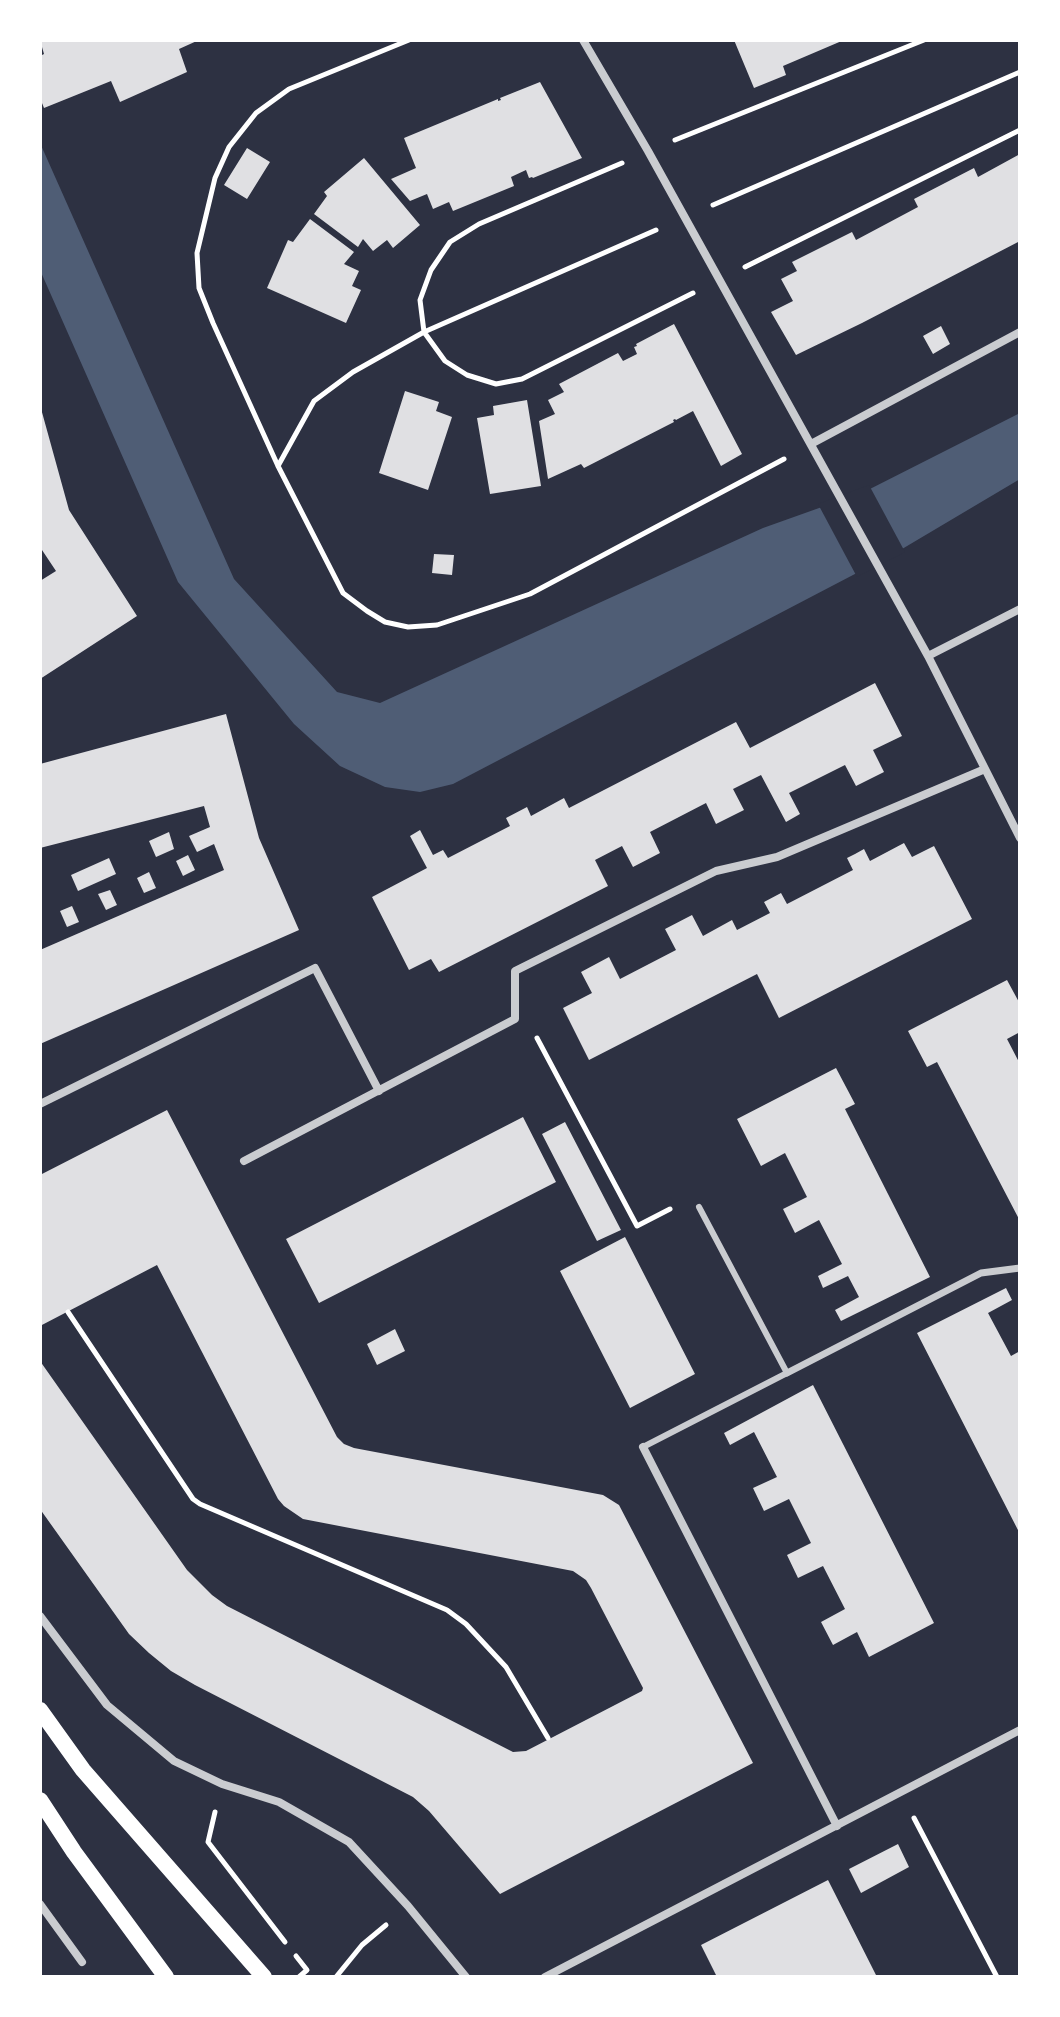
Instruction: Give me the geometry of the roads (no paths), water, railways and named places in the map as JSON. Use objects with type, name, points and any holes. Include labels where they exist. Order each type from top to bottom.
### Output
[{"type":"main road","points":[[40,1710],[83,1770],[264,1977]]},
{"type":"main road","points":[[40,1800],[74,1852],[166,1977]]},
{"type":"street","points":[[583,40],[928,656],[1020,838]]},
{"type":"street","points":[[811,444],[1020,332]]},
{"type":"street","points":[[928,656],[1020,609]]},
{"type":"street","points":[[244,1161],[515,1019],[515,971],[716,871],[777,857],[985,769]]},
{"type":"street","points":[[40,1104],[315,968],[379,1091]]},
{"type":"street","points":[[787,1373],[981,1273],[1020,1268]]},
{"type":"street","points":[[643,1447],[837,1826]]},
{"type":"street","points":[[40,1616],[107,1705],[174,1761],[222,1784],[279,1802],[349,1842],[408,1906],[466,1977]]},
{"type":"street","points":[[545,1977],[1020,1730]]},
{"type":"street","points":[[40,1904],[82,1962]]},
{"type":"lane","points":[[643,1447],[787,1373],[699,1207]]},
{"type":"water","points":[[40,143],[234,579],[337,692],[380,703],[763,528],[864,492],[1020,413],[1020,479],[897,552],[453,784],[420,792],[385,787],[340,766],[294,724],[178,582],[40,270]]}]
